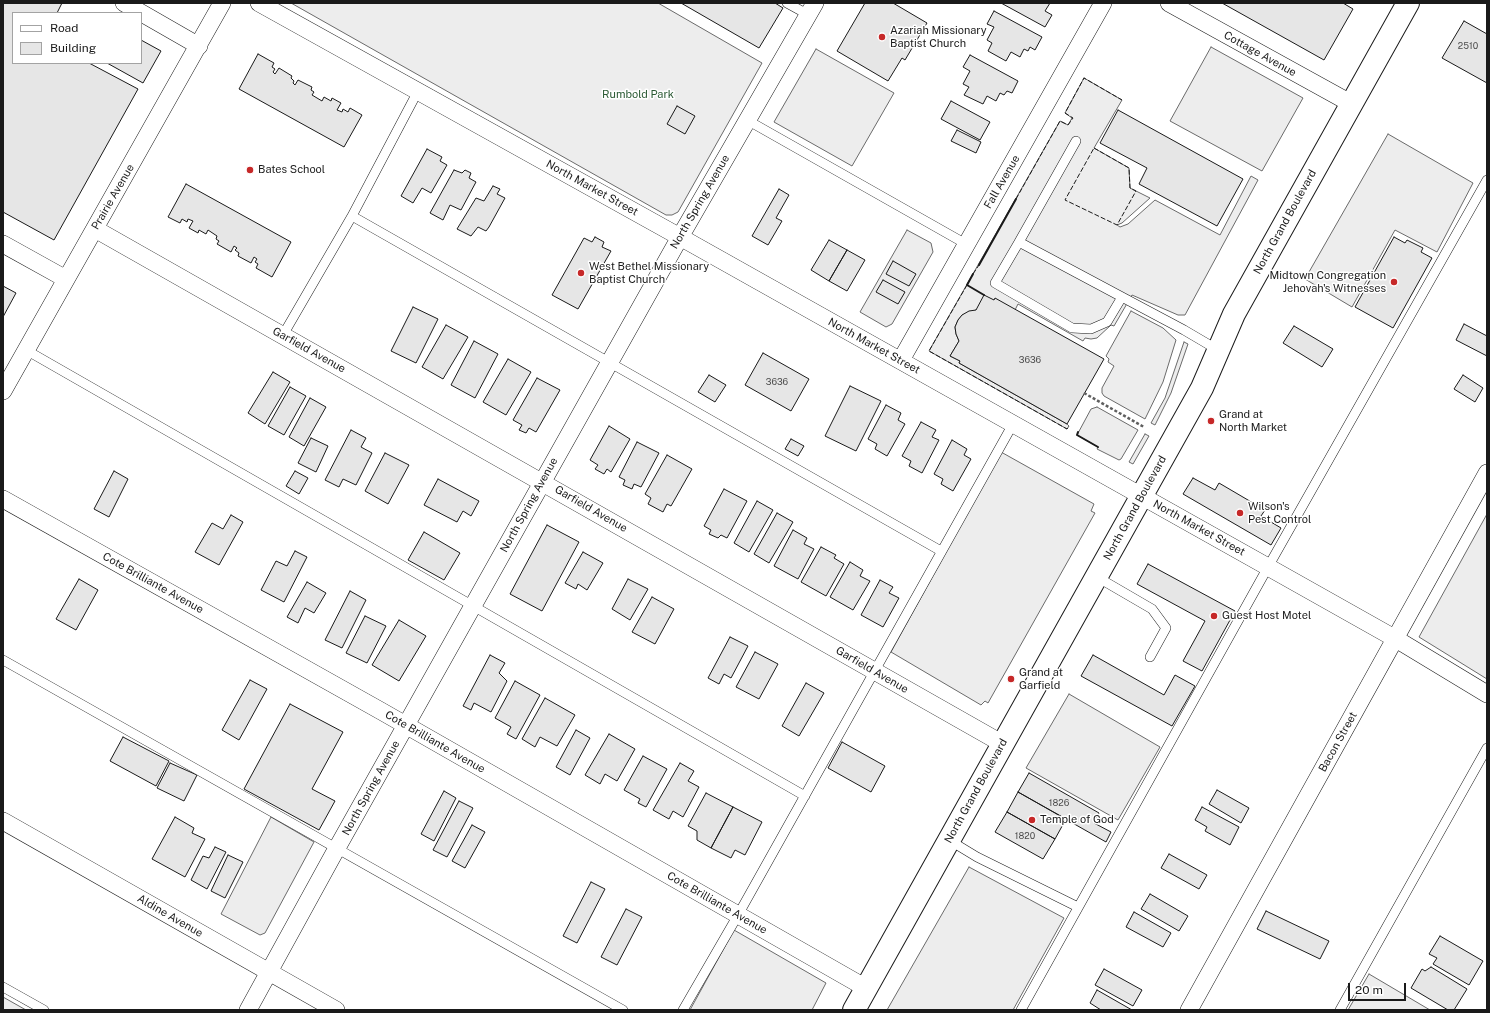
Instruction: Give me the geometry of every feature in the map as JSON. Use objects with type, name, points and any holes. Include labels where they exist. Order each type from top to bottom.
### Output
[{"type":"main road","name":"North Grand Boulevard","points":[[854,1010],[1202,388],[1234,314],[1408,3]]},
{"type":"street","points":[[124,3],[140,12]]},
{"type":"street","name":"Prairie Avenue","points":[[3,391],[222,3]]},
{"type":"street","name":"North Market Street","points":[[259,3],[901,360],[1396,639],[1487,694]]},
{"type":"street","name":"Fall Avenue","points":[[901,360],[1103,3]]},
{"type":"street","name":"Cottage Avenue","points":[[1169,3],[1352,104]]},
{"type":"street","name":"North Spring Avenue","points":[[248,1010],[337,848],[680,237],[812,9]]},
{"type":"street","points":[[142,13],[199,46]]},
{"type":"street","name":"Garfield Avenue","points":[[95,229],[1003,744]]},
{"type":"street","points":[[3,244],[66,279]]},
{"type":"street","name":"Bacon Street","points":[[1189,1010],[1487,473]]},
{"type":"street","name":"Cote Brilliante Avenue","points":[[3,499],[866,988]]},
{"type":"street","name":"Aldine Avenue","points":[[3,821],[336,1010]]},
{"type":"lane","points":[[787,3],[812,9]]},
{"type":"lane","points":[[283,335],[352,216],[418,91]]},
{"type":"lane","points":[[747,120],[966,244]]},
{"type":"lane","points":[[1076,141],[995,283],[1072,328],[1091,330],[1107,322],[1122,297]]},
{"type":"lane","points":[[1021,1010],[1268,567],[1487,180]]},
{"type":"lane","points":[[352,216],[941,551]]},
{"type":"lane","points":[[1019,242],[1218,350]]},
{"type":"lane","points":[[26,350],[805,796]]},
{"type":"lane","points":[[683,1010],[738,915],[1013,424]]},
{"type":"lane","points":[[1097,577],[1152,610],[1166,628],[1150,656]]},
{"type":"lane","points":[[3,660],[623,1010]]},
{"type":"lane","points":[[1340,1010],[1487,748]]},
{"type":"lane","points":[[949,840],[1078,908]]},
{"type":"lane","points":[[3,987],[44,1010]]},
{"type":"path","points":[[1084,393],[1144,427]]},
{"type":"shaded area","name":"Rumbold Park","points":[[291,3],[658,3],[762,63],[678,212],[672,215],[666,215]]},
{"type":"shaded area","points":[[1211,47],[1303,98],[1262,171],[1170,121]]},
{"type":"shaded area","points":[[816,49],[894,93],[852,166],[774,122]]},
{"type":"shaded area","points":[[1084,78],[1122,100],[1094,148],[1129,168],[1130,188],[1150,198],[1122,223],[1117,225],[1120,227],[1128,224],[1155,200],[1220,235],[1251,176],[1258,180],[1185,315],[1178,315],[1132,295],[1114,326],[1111,325],[1097,338],[1085,338],[1083,341],[1018,304],[1015,310],[994,300],[976,310],[962,315],[958,320],[955,327],[959,341],[950,356],[960,361],[959,363],[1067,424],[1069,426],[1067,429],[929,351],[1060,121],[1068,125],[1072,118],[1065,113]]},
{"type":"shaded area","points":[[1388,134],[1473,183],[1437,252],[1395,230],[1352,307],[1305,279]]},
{"type":"shaded area","points":[[907,230],[931,243],[933,252],[892,324],[886,327],[860,312]]},
{"type":"shaded area","points":[[1131,311],[1163,328],[1176,340],[1163,382],[1145,419],[1104,396],[1102,393],[1102,388],[1114,366],[1108,362],[1109,359],[1106,356]]},
{"type":"shaded area","points":[[1184,342],[1188,344],[1171,393],[1155,425],[1151,423],[1165,398]]},
{"type":"shaded area","points":[[1097,407],[1138,430],[1119,460],[1097,449],[1098,447],[1077,435],[1091,409]]},
{"type":"shaded area","points":[[1145,434],[1149,436],[1133,464],[1129,462]]},
{"type":"shaded area","points":[[1001,452],[1094,504],[1091,511],[1095,513],[988,703],[985,701],[981,705],[891,652]]},
{"type":"shaded area","points":[[1487,514],[1487,679],[1419,637]]},
{"type":"shaded area","points":[[1069,694],[1160,747],[1118,820],[1026,768]]},
{"type":"shaded area","points":[[271,817],[314,842],[265,933],[260,935],[221,914]]},
{"type":"shaded area","points":[[969,867],[1064,918],[1013,1010],[887,1010]]},
{"type":"shaded area","points":[[734,930],[826,983],[812,1010],[690,1010]]},
{"type":"shaded area","points":[[1369,974],[1430,1010],[1348,1010]]},
{"type":"shaded area","points":[[3,997],[26,1010],[3,1010]]},
{"type":"building","points":[[3,3],[62,3],[58,12],[12,12],[12,64],[91,64],[138,89],[54,240],[3,212]]},
{"type":"building","points":[[681,3],[775,3],[783,8],[759,48]]},
{"type":"building","name":"Azariah Missionary Baptist Church","points":[[865,3],[893,3],[927,23],[905,60],[902,58],[888,81],[837,51]]},
{"type":"building","points":[[1001,3],[1050,3],[1045,11],[1052,15],[1045,27]]},
{"type":"building","points":[[1222,3],[1343,3],[1353,9],[1324,60]]},
{"type":"building","points":[[994,11],[1042,37],[1035,50],[1030,47],[1028,51],[1024,49],[1020,57],[1011,52],[1006,61],[988,51],[992,43],[987,40],[994,27],[987,24]]},
{"type":"building","points":[[1464,21],[1487,34],[1487,83],[1442,58]]},
{"type":"building","points":[[142,41],[161,51],[143,83],[109,64],[142,64]]},
{"type":"building","points":[[258,54],[274,63],[272,67],[275,69],[273,72],[275,74],[279,68],[292,76],[291,78],[295,85],[298,80],[312,87],[311,90],[314,92],[312,95],[322,101],[324,97],[331,101],[332,98],[341,103],[337,110],[342,112],[343,109],[348,112],[350,108],[362,115],[344,147],[239,89]]},
{"type":"building","points":[[970,55],[1018,81],[1012,93],[1007,91],[1004,95],[1000,93],[996,101],[987,96],[983,104],[964,95],[969,87],[963,84],[970,71],[963,67]]},
{"type":"building","points":[[951,101],[990,122],[980,140],[941,119]]},
{"type":"building","points":[[677,106],[695,116],[685,134],[667,124]]},
{"type":"building","points":[[1118,110],[1243,179],[1217,226],[1139,184],[1147,168],[1100,143]]},
{"type":"building","points":[[957,130],[981,142],[976,153],[951,141]]},
{"type":"building","points":[[427,149],[442,157],[440,161],[447,165],[431,193],[422,188],[413,203],[401,196]]},
{"type":"building","points":[[454,170],[462,173],[465,170],[471,173],[469,178],[476,182],[461,210],[450,205],[443,220],[430,213]]},
{"type":"building","points":[[186,184],[291,242],[272,277],[256,268],[258,264],[255,262],[257,259],[254,257],[251,263],[238,256],[239,253],[235,250],[237,248],[234,246],[231,252],[217,244],[219,241],[216,239],[217,236],[208,230],[206,234],[199,230],[198,233],[189,228],[193,221],[188,219],[187,222],[182,219],[180,223],[168,217]]},
{"type":"building","points":[[493,186],[500,189],[497,194],[505,198],[486,231],[478,227],[471,236],[457,229],[476,198],[484,201]]},
{"type":"building","points":[[779,189],[789,195],[776,218],[782,221],[768,245],[752,236]]},
{"type":"building","name":"West Bethel Missionary Baptist Church","points":[[595,237],[604,242],[602,247],[611,251],[578,309],[552,295],[584,238],[592,242]]},
{"type":"building","name":"Midtown Congregation Jehovah's Witnesses","points":[[1394,237],[1405,243],[1407,240],[1423,248],[1421,252],[1432,258],[1393,328],[1355,307]]},
{"type":"building","points":[[829,240],[847,250],[829,281],[811,270]]},
{"type":"building","points":[[847,250],[865,260],[847,291],[829,281]]},
{"type":"building","points":[[893,261],[916,274],[909,286],[886,274]]},
{"type":"building","points":[[883,280],[905,292],[898,304],[876,292]]},
{"type":"building","points":[[3,286],[16,293],[3,317]]},
{"type":"building","points":[[984,295],[994,300],[995,298],[1104,359],[1067,424],[959,363],[960,361],[950,356],[959,341],[955,327],[958,320],[962,315],[969,311],[976,310]]},
{"type":"building","points":[[413,307],[438,319],[416,363],[391,351]]},
{"type":"building","points":[[1464,324],[1487,336],[1487,356],[1456,340]]},
{"type":"building","points":[[446,325],[468,337],[443,379],[422,367]]},
{"type":"building","points":[[1294,326],[1333,349],[1322,367],[1283,343]]},
{"type":"building","points":[[474,341],[498,354],[475,398],[451,385]]},
{"type":"building","points":[[763,353],[809,379],[791,411],[745,385]]},
{"type":"building","points":[[508,359],[531,372],[506,415],[483,402]]},
{"type":"building","points":[[273,372],[290,382],[265,424],[248,413]]},
{"type":"building","points":[[709,375],[726,385],[715,402],[698,392]]},
{"type":"building","points":[[1463,375],[1483,388],[1475,402],[1454,389]]},
{"type":"building","points":[[537,378],[560,390],[536,432],[529,428],[526,433],[519,430],[522,425],[513,420]]},
{"type":"building","points":[[850,386],[881,401],[856,451],[825,436]]},
{"type":"building","points":[[290,387],[306,396],[284,435],[268,426]]},
{"type":"building","points":[[310,398],[326,407],[304,446],[289,437]]},
{"type":"building","points":[[886,405],[901,413],[898,420],[905,424],[887,456],[875,449],[877,444],[868,439]]},
{"type":"building","points":[[921,422],[936,430],[932,437],[939,440],[922,473],[909,466],[911,461],[902,456]]},
{"type":"building","points":[[609,426],[630,439],[611,472],[607,469],[604,474],[595,469],[598,465],[590,460]]},
{"type":"building","points":[[351,430],[366,438],[361,447],[372,453],[356,485],[343,479],[339,487],[325,480]]},
{"type":"building","points":[[311,438],[328,446],[316,472],[298,463]]},
{"type":"building","points":[[791,439],[804,446],[798,456],[785,449]]},
{"type":"building","points":[[952,440],[967,449],[964,455],[971,459],[953,491],[941,484],[943,479],[934,474]]},
{"type":"building","points":[[637,442],[659,453],[641,487],[634,484],[632,489],[623,485],[625,480],[619,477]]},
{"type":"building","points":[[385,453],[409,465],[388,504],[365,491]]},
{"type":"building","points":[[667,455],[692,469],[671,506],[667,504],[663,512],[648,504],[651,498],[645,494]]},
{"type":"building","points":[[114,471],[128,479],[109,517],[94,509]]},
{"type":"building","points":[[295,471],[308,478],[299,494],[286,486]]},
{"type":"building","name":"Wilson's Pest Control","points":[[1193,478],[1215,490],[1219,483],[1265,510],[1261,516],[1281,528],[1271,545],[1183,494]]},
{"type":"building","points":[[438,479],[479,501],[471,516],[463,511],[457,522],[424,505]]},
{"type":"building","points":[[724,489],[747,501],[727,538],[721,535],[718,538],[709,534],[711,530],[704,526]]},
{"type":"building","points":[[757,501],[773,510],[749,552],[734,543]]},
{"type":"building","points":[[777,513],[793,522],[769,563],[754,554]]},
{"type":"building","points":[[231,515],[243,522],[219,565],[195,552],[212,523],[223,529]]},
{"type":"building","points":[[547,525],[579,542],[542,611],[510,594]]},
{"type":"building","points":[[793,530],[807,538],[804,544],[814,549],[798,579],[774,566]]},
{"type":"building","points":[[424,532],[460,553],[444,580],[408,560]]},
{"type":"building","points":[[821,547],[836,555],[834,558],[844,564],[826,596],[801,582]]},
{"type":"building","points":[[295,551],[307,557],[284,602],[261,590],[276,561],[287,566]]},
{"type":"building","points":[[583,552],[603,563],[587,590],[578,584],[576,589],[565,583]]},
{"type":"building","points":[[850,562],[863,570],[860,576],[870,581],[853,610],[830,597]]},
{"type":"building","name":"Guest Host Motel","points":[[1148,564],[1235,611],[1202,671],[1183,661],[1205,621],[1137,584]]},
{"type":"building","points":[[79,579],[98,590],[76,630],[56,619]]},
{"type":"building","points":[[628,579],[648,589],[630,620],[612,609]]},
{"type":"building","points":[[880,580],[893,587],[889,593],[899,598],[883,627],[861,615]]},
{"type":"building","points":[[307,582],[326,593],[314,613],[305,608],[298,623],[287,617]]},
{"type":"building","points":[[350,591],[366,600],[342,648],[325,640]]},
{"type":"building","points":[[652,597],[674,609],[655,644],[632,632]]},
{"type":"building","points":[[365,616],[386,626],[367,663],[346,653]]},
{"type":"building","points":[[399,620],[426,636],[399,681],[372,665]]},
{"type":"building","points":[[730,637],[748,646],[731,678],[724,674],[719,684],[708,678]]},
{"type":"building","points":[[755,652],[778,664],[759,699],[736,687]]},
{"type":"building","points":[[490,655],[505,663],[499,673],[507,681],[491,712],[474,703],[471,710],[463,706]]},
{"type":"building","points":[[1093,655],[1164,695],[1175,675],[1195,686],[1172,726],[1081,676]]},
{"type":"building","points":[[250,680],[267,689],[239,740],[222,730]]},
{"type":"building","points":[[515,681],[540,695],[516,739],[507,734],[511,727],[495,718]]},
{"type":"building","points":[[806,683],[824,693],[799,736],[782,726]]},
{"type":"building","points":[[545,698],[575,715],[557,746],[540,737],[535,747],[522,739]]},
{"type":"building","points":[[290,704],[343,732],[312,789],[335,801],[319,830],[244,789]]},
{"type":"building","points":[[576,730],[590,738],[570,775],[556,767]]},
{"type":"building","points":[[609,734],[635,749],[617,781],[605,774],[600,784],[585,775]]},
{"type":"building","points":[[123,737],[169,761],[156,786],[110,761]]},
{"type":"building","points":[[842,742],[885,766],[871,792],[828,768]]},
{"type":"building","points":[[643,756],[667,769],[646,807],[638,803],[640,799],[624,790]]},
{"type":"building","points":[[170,763],[197,775],[184,801],[157,788]]},
{"type":"building","points":[[680,763],[694,771],[688,781],[699,787],[683,817],[673,811],[669,819],[653,810]]},
{"type":"building","points":[[1029,773],[1099,813],[1094,823],[1111,832],[1106,842],[1018,792]]},
{"type":"building","points":[[1217,790],[1249,808],[1241,823],[1209,804]]},
{"type":"building","points":[[444,791],[456,798],[434,841],[421,834]]},
{"type":"building","points":[[1018,792],[1066,819],[1055,839],[1007,812]]},
{"type":"building","points":[[706,793],[733,807],[711,848],[697,840],[697,831],[688,826]]},
{"type":"building","points":[[459,801],[473,808],[447,857],[433,850]]},
{"type":"building","points":[[733,807],[762,822],[745,855],[735,850],[731,858],[711,848]]},
{"type":"building","points":[[1202,807],[1239,827],[1230,845],[1205,831],[1207,827],[1195,820]]},
{"type":"building","points":[[1007,812],[1055,839],[1043,859],[995,832]]},
{"type":"building","points":[[175,817],[194,828],[192,833],[205,839],[185,877],[152,859]]},
{"type":"building","points":[[472,825],[485,832],[465,868],[452,861]]},
{"type":"building","points":[[215,847],[226,852],[207,889],[191,880],[203,856],[209,858]]},
{"type":"building","points":[[1169,854],[1207,875],[1199,889],[1161,868]]},
{"type":"building","points":[[228,855],[243,862],[225,898],[211,891]]},
{"type":"building","points":[[591,882],[605,889],[577,943],[563,936]]},
{"type":"building","points":[[1150,894],[1188,916],[1179,931],[1141,909]]},
{"type":"building","points":[[626,909],[642,917],[617,965],[601,957]]},
{"type":"building","points":[[1266,911],[1329,941],[1320,959],[1257,929]]},
{"type":"building","points":[[1134,912],[1171,933],[1163,947],[1126,927]]},
{"type":"building","points":[[1440,936],[1483,961],[1469,985],[1433,964],[1437,958],[1429,954]]},
{"type":"building","points":[[1431,967],[1467,989],[1454,1010],[1448,1010],[1411,988],[1422,969],[1425,971]]},
{"type":"building","points":[[1104,969],[1142,990],[1133,1006],[1095,985]]},
{"type":"building","points":[[1097,990],[1132,1010],[1101,1010],[1090,1003]]},
{"type":"fence","points":[[1016,199],[1060,121],[1068,125],[1073,118],[1065,113],[1084,78],[1122,100]]},
{"type":"fence","points":[[1094,148],[1129,168],[1130,188],[1136,191],[1117,225],[1065,200],[1094,148]]},
{"type":"fence","points":[[973,274],[979,265]]},
{"type":"fence","points":[[967,285],[929,351],[1067,429],[1069,426]]},
{"type":"wall","points":[[979,265],[1016,199]]},
{"type":"wall","points":[[973,274],[967,285],[984,295]]},
{"type":"wall","points":[[1078,432],[1077,435],[1098,447]]},
{"type":"place","name":"Azariah Missionary Baptist Church","points":[[882,37]]},
{"type":"place","name":"Bates School","points":[[250,170]]},
{"type":"place","name":"West Bethel Missionary Baptist Church","points":[[581,273]]},
{"type":"place","name":"Midtown Congregation Jehovah's Witnesses","points":[[1394,282]]},
{"type":"place","name":"Grand at North Market","points":[[1211,421]]},
{"type":"place","name":"Wilson's Pest Control","points":[[1240,513]]},
{"type":"place","name":"Guest Host Motel","points":[[1214,616]]},
{"type":"place","name":"Grand at Garfield","points":[[1011,679]]},
{"type":"place","name":"Temple of God","points":[[1032,820]]}]
